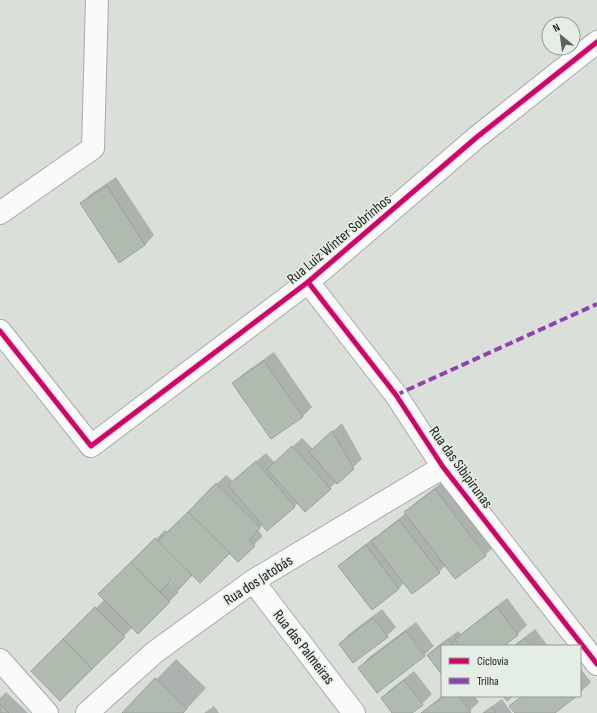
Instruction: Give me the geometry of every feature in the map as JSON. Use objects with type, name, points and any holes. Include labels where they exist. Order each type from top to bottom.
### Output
[{"type":"street","points":[[0,213],[94,148],[97,0]]},
{"type":"street","name":"Rua Luiz Winter Sobrinhos","points":[[0,331],[91,446],[308,282],[477,137],[597,42]]},
{"type":"street","name":"Rua das Sibipirunas","points":[[308,282],[396,394],[443,467],[597,664]]},
{"type":"street","name":"Rua dos Jatobás","points":[[86,713],[155,652],[253,581],[443,467]]},
{"type":"street","name":"Rua das Palmeiras","points":[[253,581],[354,713]]},
{"type":"street","points":[[0,660],[47,713]]},
{"type":"building","points":[[107,186],[145,245],[119,263],[80,203]]},
{"type":"building","points":[[264,361],[303,417],[271,439],[232,383]]},
{"type":"building","points":[[332,431],[354,469],[337,484],[309,452]]},
{"type":"building","points":[[292,446],[331,489],[305,512],[267,469]]},
{"type":"building","points":[[256,461],[295,507],[267,531],[228,485]]},
{"type":"building","points":[[216,483],[260,528],[249,540],[255,546],[238,562],[188,512]]},
{"type":"building","points":[[435,489],[486,556],[455,579],[404,512]]},
{"type":"building","points":[[188,512],[230,553],[200,583],[158,541]]},
{"type":"building","points":[[399,520],[440,573],[412,594],[371,541]]},
{"type":"building","points":[[155,538],[192,575],[178,590],[170,581],[160,592],[131,562]]},
{"type":"building","points":[[366,545],[399,589],[372,610],[338,566]]},
{"type":"building","points":[[131,562],[170,602],[138,634],[98,594]]},
{"type":"building","points":[[95,607],[125,637],[92,669],[63,639]]},
{"type":"building","points":[[497,607],[518,635],[505,645],[459,645],[455,639]]},
{"type":"building","points":[[373,618],[388,637],[353,663],[339,644]]},
{"type":"building","points":[[406,631],[425,656],[377,693],[358,668]]},
{"type":"building","points":[[525,638],[530,645],[516,645]]},
{"type":"building","points":[[63,639],[92,669],[60,701],[31,671]]},
{"type":"building","points":[[448,639],[452,645],[441,645],[441,674],[427,655]]},
{"type":"building","points":[[155,678],[187,709],[183,713],[122,713]]},
{"type":"building","points":[[404,680],[423,705],[412,713],[392,713],[381,698]]},
{"type":"building","points":[[443,697],[460,697],[471,712],[469,713],[421,713]]},
{"type":"building","points":[[504,697],[512,697],[507,701]]},
{"type":"building","points":[[521,697],[576,697],[555,713],[515,713],[509,706]]},
{"type":"building","points":[[0,704],[9,713],[0,713]]},
{"type":"building","points":[[492,707],[496,713],[484,713]]},
{"type":"marked path","points":[[396,395],[597,304]]},
{"type":"cycle path","points":[[0,331],[91,446],[308,282],[477,137],[597,42]]},
{"type":"cycle path","points":[[308,282],[396,395],[443,467],[597,664]]}]
